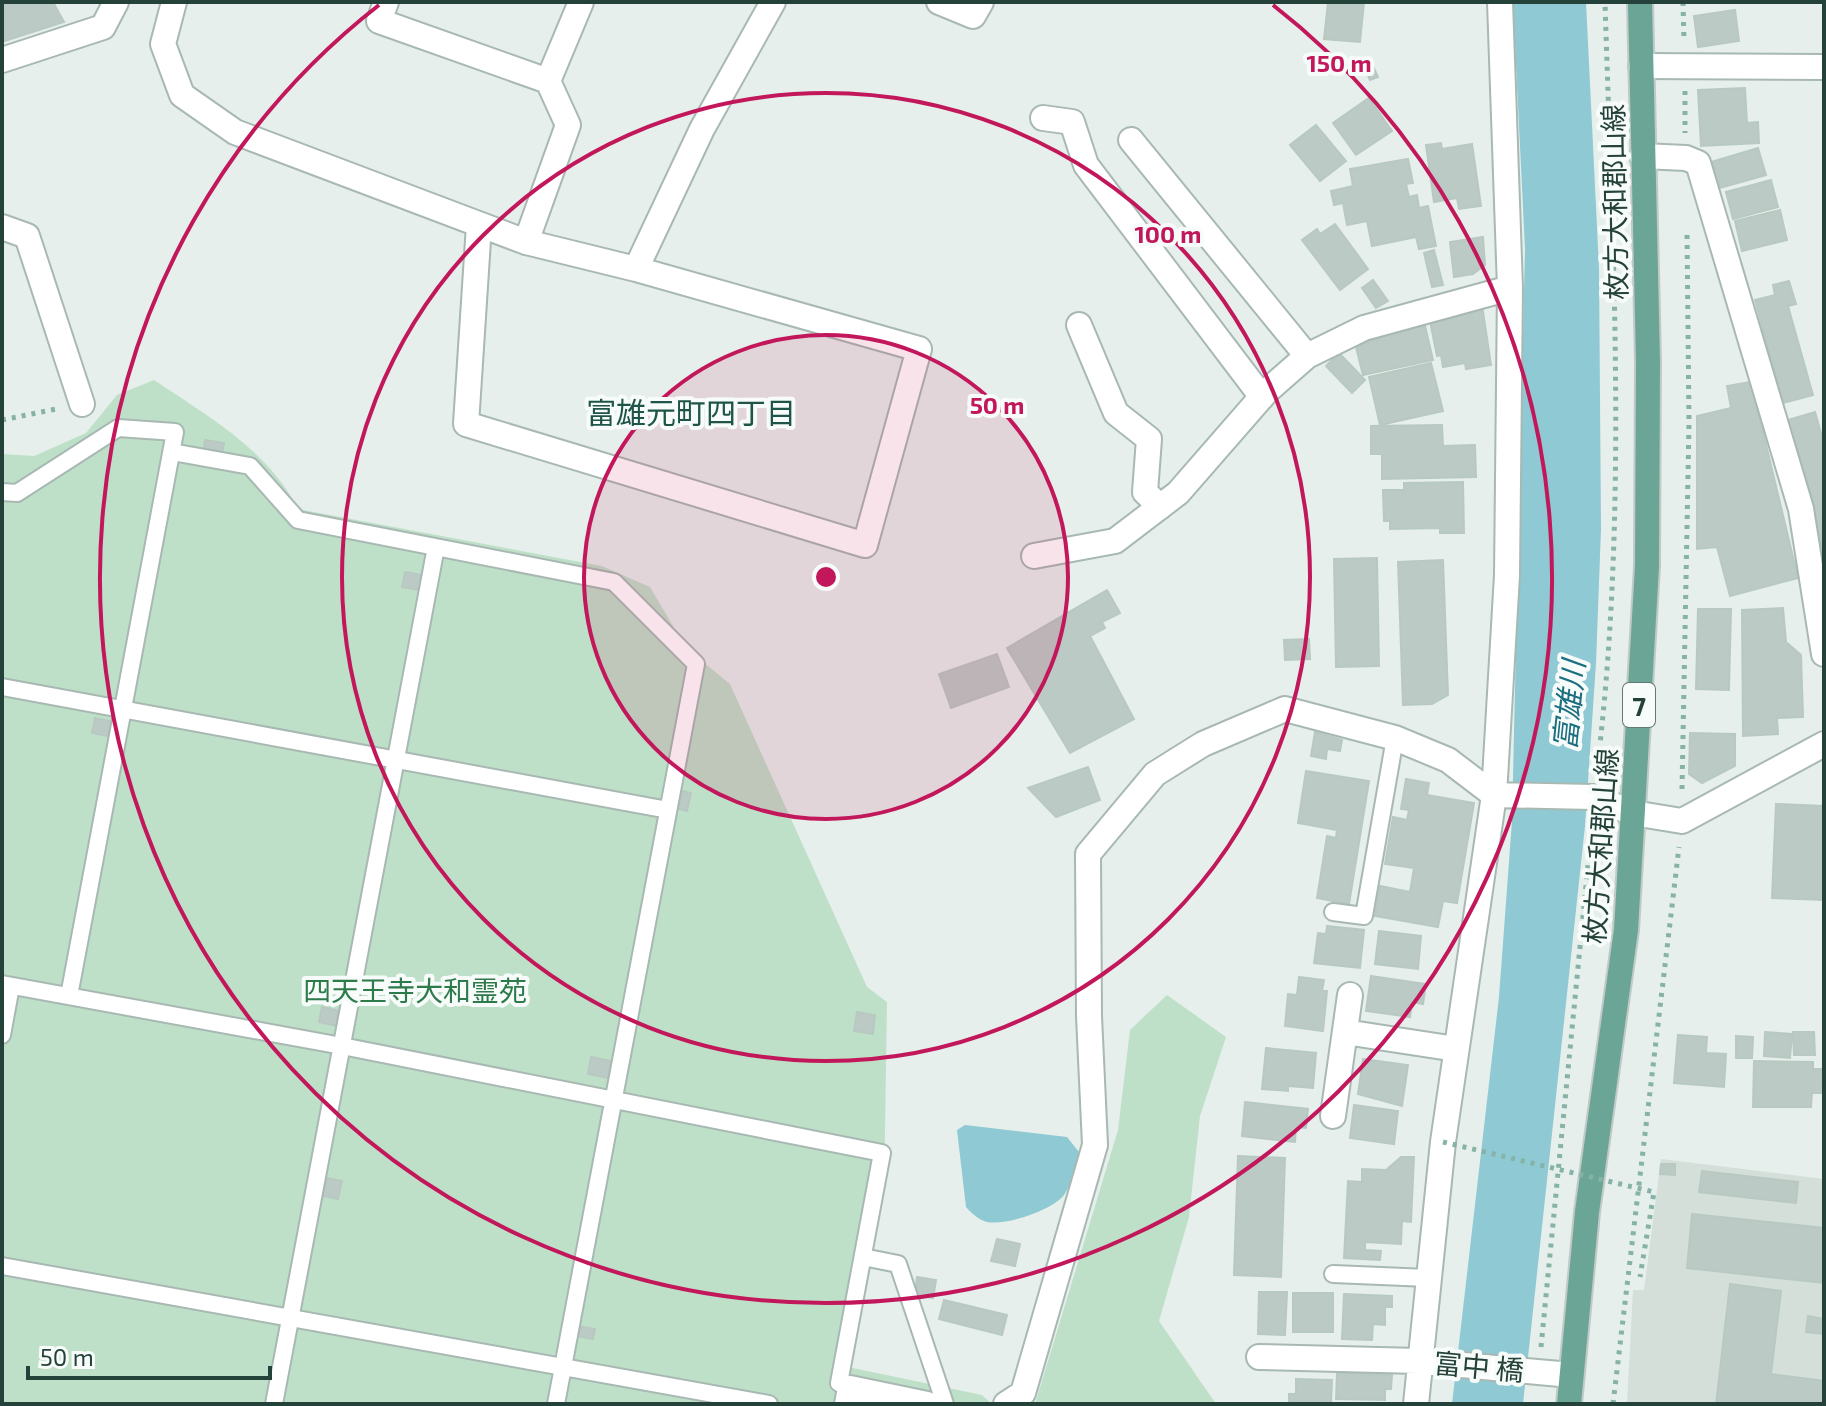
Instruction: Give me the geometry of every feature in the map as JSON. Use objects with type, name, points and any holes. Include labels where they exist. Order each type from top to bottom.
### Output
[{"type":"main road","name":"枚方大和郡山線","points":[[1569,1404],[1587,1212],[1626,930],[1647,566],[1648,362],[1640,2]]},
{"type":"street","points":[[2,60],[103,27],[116,2]]},
{"type":"street","points":[[174,2],[163,44],[182,95],[235,132],[526,242],[636,269],[919,349],[865,545],[466,424],[479,225]]},
{"type":"street","points":[[386,2],[379,21],[548,81],[568,125],[526,242]]},
{"type":"street","points":[[548,81],[581,2]]},
{"type":"street","points":[[636,269],[702,129],[773,2]]},
{"type":"street","points":[[939,2],[973,16],[981,2]]},
{"type":"street","points":[[1416,1404],[1418,1361],[1443,1142],[1494,795],[1507,575],[1510,288],[1500,2]]},
{"type":"street","points":[[1641,66],[1824,67]]},
{"type":"street","points":[[1043,118],[1072,122],[1086,165],[1262,397]]},
{"type":"street","points":[[1131,140],[1307,356]]},
{"type":"street","points":[[1642,156],[1686,158],[1698,163],[1801,509],[1824,654]]},
{"type":"street","points":[[2,227],[27,236],[82,404]]},
{"type":"street","points":[[1034,556],[1115,541],[1178,493],[1262,397],[1307,356],[1364,328],[1510,288]]},
{"type":"street","points":[[1079,325],[1116,413],[1149,439],[1145,492],[1160,507]]},
{"type":"street","points":[[1006,1404],[1023,1393],[1095,1145],[1089,1016],[1088,854],[1155,774],[1203,744],[1285,709],[1395,738],[1448,760],[1494,795],[1593,797],[1633,813],[1682,821],[1824,744]]},
{"type":"street","points":[[1333,1116],[1350,995]]},
{"type":"street","points":[[1345,1032],[1456,1049]]},
{"type":"street","name":"富中 橋","points":[[1259,1357],[1418,1361],[1571,1375]]},
{"type":"street","points":[[849,1396],[927,1404]]},
{"type":"lane","points":[[2,492],[17,493],[118,428],[175,432],[69,996]]},
{"type":"lane","points":[[172,452],[250,466],[298,520],[614,582],[696,664],[556,1404]]},
{"type":"lane","points":[[274,1404],[436,547]]},
{"type":"lane","points":[[2,687],[668,810]]},
{"type":"lane","points":[[1333,912],[1364,916],[1395,738]]},
{"type":"lane","points":[[2,1035],[7,985],[342,1046],[882,1153],[839,1383],[849,1396]]},
{"type":"lane","points":[[863,1257],[898,1264],[945,1404]]},
{"type":"lane","points":[[2,1266],[769,1404]]},
{"type":"lane","points":[[1333,1274],[1428,1278]]},
{"type":"path","points":[[1539,1371],[1588,882],[1593,797],[1610,666],[1616,383],[1605,2]]},
{"type":"path","points":[[2,420],[82,404]]},
{"type":"path","points":[[1443,1142],[1654,1192],[1640,1277]]},
{"type":"shaded area","points":[[1661,1159],[1824,1179],[1824,1404],[1627,1404],[1633,1290],[1644,1290]]},
{"type":"green space","name":"四天王寺大和霊苑","points":[[154,380],[216,421],[253,452],[285,488],[298,509],[602,566],[650,587],[686,648],[730,684],[867,987],[887,1002],[884,1195],[848,1367],[982,1395],[992,1404],[2,1404],[2,454],[34,456],[86,433],[117,395]]},
{"type":"green space","points":[[1167,995],[1226,1037],[1200,1116],[1189,1217],[1159,1321],[1216,1404],[1035,1404],[1118,1130],[1130,1030]]},
{"type":"water","name":"富雄川","points":[[1513,2],[1586,2],[1599,268],[1601,529],[1596,663],[1585,826],[1523,1404],[1452,1404],[1499,997],[1512,821],[1525,249]]},
{"type":"water","points":[[965,1125],[1067,1137],[1079,1152],[1064,1195],[1040,1211],[1016,1219],[995,1223],[975,1216],[966,1207],[957,1130]]},
{"type":"building","points":[[2,2],[53,2],[64,22],[2,42]]},
{"type":"building","points":[[1328,2],[1364,2],[1360,42],[1324,39]]},
{"type":"building","points":[[1735,10],[1739,41],[1698,47],[1694,16]]},
{"type":"building","points":[[1372,64],[1378,77],[1370,80],[1364,67]]},
{"type":"building","points":[[1745,88],[1747,123],[1758,122],[1759,143],[1701,146],[1698,90]]},
{"type":"building","points":[[1369,98],[1392,131],[1356,155],[1333,123]]},
{"type":"building","points":[[1316,125],[1346,161],[1320,181],[1290,145]]},
{"type":"building","points":[[1441,143],[1442,149],[1472,144],[1481,206],[1459,209],[1457,198],[1434,202],[1426,145]]},
{"type":"building","points":[[1758,148],[1766,175],[1716,189],[1708,163]]},
{"type":"building","points":[[1408,159],[1413,183],[1406,184],[1409,197],[1417,195],[1419,208],[1428,206],[1436,246],[1419,249],[1416,237],[1372,246],[1367,221],[1347,225],[1343,203],[1334,205],[1331,191],[1353,186],[1350,169]]},
{"type":"building","points":[[1771,180],[1778,207],[1733,219],[1726,192]]},
{"type":"building","points":[[1780,210],[1787,240],[1742,251],[1735,221]]},
{"type":"building","points":[[1335,224],[1368,269],[1340,290],[1302,240],[1317,229],[1320,234]]},
{"type":"building","points":[[1483,237],[1485,265],[1473,274],[1454,277],[1450,242]]},
{"type":"building","points":[[1434,250],[1443,285],[1432,287],[1424,253]]},
{"type":"building","points":[[1373,280],[1388,301],[1376,308],[1362,288]]},
{"type":"building","points":[[1789,281],[1796,304],[1788,306],[1813,395],[1783,403],[1755,300],[1775,295],[1773,285]]},
{"type":"building","points":[[1482,305],[1491,365],[1466,369],[1465,363],[1443,367],[1441,355],[1437,356],[1430,321]]},
{"type":"building","points":[[1425,326],[1433,360],[1363,375],[1356,347]]},
{"type":"building","points":[[1339,353],[1365,380],[1352,393],[1326,366]]},
{"type":"building","points":[[1431,363],[1443,411],[1380,425],[1369,377]]},
{"type":"building","points":[[1751,382],[1798,578],[1730,596],[1717,547],[1697,549],[1697,416],[1731,408],[1727,386]]},
{"type":"building","points":[[1815,412],[1824,444],[1824,555],[1785,421]]},
{"type":"building","points":[[1442,425],[1443,446],[1475,445],[1476,477],[1382,479],[1382,454],[1371,454],[1371,426]]},
{"type":"building","points":[[205,440],[224,443],[221,458],[203,455]]},
{"type":"building","points":[[1463,482],[1464,533],[1440,533],[1440,528],[1390,529],[1390,521],[1384,521],[1383,490],[1404,490],[1404,483]]},
{"type":"building","points":[[1377,558],[1379,666],[1336,667],[1334,559]]},
{"type":"building","points":[[1443,560],[1448,695],[1432,704],[1403,705],[1398,562]]},
{"type":"building","points":[[405,572],[422,575],[419,590],[402,587]]},
{"type":"building","points":[[1107,590],[1120,613],[1102,622],[1105,628],[1090,636],[1134,719],[1070,753],[1007,648]]},
{"type":"building","points":[[1783,608],[1786,642],[1801,655],[1803,717],[1777,718],[1778,734],[1743,736],[1742,610]]},
{"type":"building","points":[[1698,609],[1731,609],[1729,690],[1696,689]]},
{"type":"building","points":[[1309,639],[1310,659],[1285,660],[1284,640]]},
{"type":"building","points":[[997,654],[1009,687],[951,708],[939,674]]},
{"type":"building","points":[[95,718],[110,721],[108,736],[92,733]]},
{"type":"building","points":[[1315,732],[1342,740],[1340,751],[1327,749],[1326,759],[1311,756]]},
{"type":"building","points":[[1690,733],[1735,734],[1735,766],[1702,783],[1689,774]]},
{"type":"building","points":[[1088,767],[1100,800],[1056,817],[1028,788]]},
{"type":"building","points":[[1306,771],[1369,781],[1349,904],[1317,898],[1327,836],[1336,838],[1337,830],[1298,823]]},
{"type":"building","points":[[1406,779],[1429,783],[1427,795],[1474,803],[1457,903],[1443,901],[1438,927],[1375,916],[1380,886],[1410,892],[1414,868],[1385,864],[1393,817],[1407,820],[1409,810],[1401,809]]},
{"type":"building","points":[[678,790],[691,793],[687,811],[675,808]]},
{"type":"building","points":[[1776,804],[1824,806],[1824,900],[1772,898]]},
{"type":"building","points":[[1327,926],[1364,930],[1360,968],[1314,963],[1318,933],[1326,934]]},
{"type":"building","points":[[1379,931],[1421,936],[1418,969],[1375,964]]},
{"type":"building","points":[[1371,976],[1426,984],[1423,1004],[1412,1002],[1410,1017],[1366,1011]]},
{"type":"building","points":[[1299,977],[1324,980],[1322,991],[1327,991],[1323,1031],[1285,1026],[1288,994],[1297,995]]},
{"type":"building","points":[[322,1007],[340,1011],[337,1026],[319,1022]]},
{"type":"building","points":[[857,1012],[875,1015],[873,1034],[854,1031]]},
{"type":"building","points":[[1765,1032],[1792,1034],[1790,1058],[1764,1056]]},
{"type":"building","points":[[1793,1032],[1814,1032],[1815,1055],[1794,1055]]},
{"type":"building","points":[[1678,1035],[1707,1037],[1706,1053],[1726,1054],[1724,1087],[1674,1083]]},
{"type":"building","points":[[1736,1036],[1753,1037],[1752,1058],[1736,1058]]},
{"type":"building","points":[[1266,1048],[1316,1053],[1313,1088],[1288,1086],[1288,1091],[1262,1089]]},
{"type":"building","points":[[591,1057],[611,1061],[608,1078],[588,1074]]},
{"type":"building","points":[[1363,1059],[1408,1065],[1402,1106],[1358,1094]]},
{"type":"building","points":[[1754,1061],[1813,1062],[1813,1069],[1823,1069],[1822,1093],[1812,1093],[1811,1107],[1753,1107]]},
{"type":"building","points":[[1245,1102],[1308,1109],[1306,1128],[1296,1127],[1295,1142],[1242,1136]]},
{"type":"building","points":[[1354,1105],[1398,1111],[1394,1144],[1350,1138]]},
{"type":"building","points":[[1238,1156],[1285,1158],[1281,1277],[1234,1275]]},
{"type":"building","points":[[1401,1157],[1414,1157],[1411,1222],[1402,1221],[1401,1244],[1365,1242],[1365,1250],[1381,1251],[1380,1260],[1344,1258],[1348,1181],[1362,1182],[1362,1169],[1386,1170]]},
{"type":"building","points":[[1661,1164],[1675,1164],[1675,1175],[1660,1174]]},
{"type":"building","points":[[1702,1171],[1798,1182],[1796,1203],[1699,1192]]},
{"type":"building","points":[[327,1178],[342,1181],[338,1199],[323,1196]]},
{"type":"building","points":[[1692,1214],[1824,1228],[1824,1283],[1687,1268]]},
{"type":"building","points":[[997,1239],[1020,1244],[1015,1266],[991,1261]]},
{"type":"building","points":[[917,1277],[936,1280],[933,1298],[915,1295]]},
{"type":"building","points":[[1730,1284],[1781,1291],[1771,1374],[1824,1381],[1824,1404],[1716,1404]]},
{"type":"building","points":[[1259,1292],[1287,1292],[1285,1335],[1258,1334]]},
{"type":"building","points":[[1293,1293],[1333,1293],[1333,1332],[1293,1332]]},
{"type":"building","points":[[1344,1294],[1392,1296],[1392,1307],[1385,1307],[1385,1325],[1373,1324],[1372,1340],[1342,1339]]},
{"type":"building","points":[[944,1300],[1007,1315],[1002,1335],[939,1319]]},
{"type":"building","points":[[1808,1316],[1824,1319],[1824,1334],[1806,1332]]},
{"type":"building","points":[[578,1326],[595,1329],[593,1339],[576,1336]]},
{"type":"building","points":[[1337,1373],[1392,1375],[1391,1389],[1385,1389],[1385,1400],[1336,1399]]},
{"type":"building","points":[[1296,1379],[1332,1380],[1331,1404],[1289,1404],[1289,1394],[1296,1394]]},
{"type":"district","name":"富雄元町四丁目","points":[[691,412]]}]
